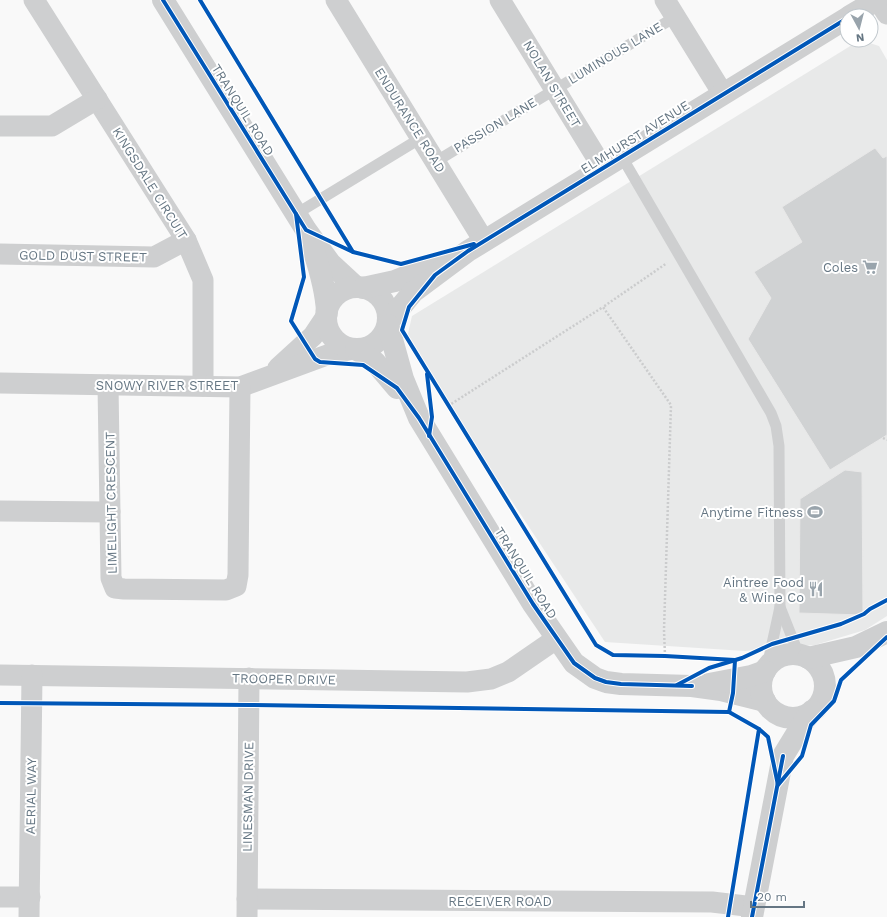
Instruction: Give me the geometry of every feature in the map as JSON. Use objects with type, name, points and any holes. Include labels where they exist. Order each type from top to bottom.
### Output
[{"type":"street","name":"KINGSDALE CIRCUIT","points":[[34,0],[186,240],[203,280],[203,386]]},
{"type":"street","name":"TRANQUIL ROAD","points":[[163,0],[301,222]]},
{"type":"street","name":"ENDURANCE ROAD","points":[[336,0],[435,162],[476,246]]},
{"type":"street","name":"NOLAN STREET","points":[[500,0],[603,168]]},
{"type":"street","points":[[864,8],[877,0],[887,14]]},
{"type":"street","points":[[670,9],[723,94]]},
{"type":"street","name":"ELMHURST AVENUE","points":[[388,323],[413,292],[476,246],[839,23]]},
{"type":"street","points":[[0,126],[52,126],[97,99]]},
{"type":"street","points":[[301,222],[330,263],[359,287]]},
{"type":"street","points":[[270,375],[313,336],[327,313],[334,297],[344,290],[359,287],[371,290],[379,296],[388,312],[388,323],[384,335],[376,343],[367,348],[354,349],[339,343],[333,337],[328,329],[327,313],[326,296],[322,274],[301,222]]},
{"type":"street","name":"GOLD DUST STREET","points":[[0,254],[154,257],[186,240]]},
{"type":"street","name":"ELMHURST AVENUE","points":[[359,287],[395,281],[476,246]]},
{"type":"street","name":"TRANQUIL ROAD","points":[[388,323],[403,379],[419,418]]},
{"type":"street","name":"TRANQUIL ROAD","points":[[354,349],[375,362],[397,388],[419,418],[556,639],[574,663],[595,678],[621,684],[692,686],[720,690],[767,704]]},
{"type":"street","name":"SNOWY RIVER STREET","points":[[0,383],[240,387],[327,355],[354,349]]},
{"type":"street","name":"LIMELIGHT CRESCENT","points":[[108,385],[111,578],[115,588],[226,590],[236,586],[238,575],[240,387]]},
{"type":"street","points":[[0,511],[110,512]]},
{"type":"street","points":[[783,756],[775,720],[767,704],[761,683],[766,669],[782,656],[804,656],[856,647],[887,632]]},
{"type":"street","name":"TROOPER DRIVE","points":[[0,675],[467,682],[491,679],[508,672],[556,639]]},
{"type":"street","points":[[824,682],[830,673],[856,647]]},
{"type":"street","points":[[753,912],[783,756],[812,711],[823,697],[824,682],[820,670],[804,656]]},
{"type":"street","name":"TRANQUIL ROAD","points":[[692,686],[751,676],[766,669]]},
{"type":"street","name":"AERIAL WAY","points":[[30,907],[32,676]]},
{"type":"street","name":"LINESMAN DRIVE","points":[[247,908],[249,678]]},
{"type":"street","points":[[767,704],[781,715],[795,718],[812,711]]},
{"type":"street","points":[[0,897],[30,907]]},
{"type":"street","name":"RECEIVER ROAD","points":[[247,908],[712,902],[753,912]]},
{"type":"lane","name":"LUMINOUS LANE","points":[[555,89],[670,9]]},
{"type":"lane","name":"PASSION LANE","points":[[435,162],[555,89]]},
{"type":"lane","points":[[301,222],[420,138]]},
{"type":"lane","points":[[622,157],[767,406],[776,426],[779,446],[780,607],[766,669]]},
{"type":"lane","points":[[780,607],[804,656]]},
{"type":"path","points":[[448,406],[603,307],[679,255]]},
{"type":"path","points":[[603,307],[671,405],[664,630],[665,656]]},
{"type":"path","points":[[444,399],[452,412]]},
{"type":"path","points":[[883,438],[887,440]]},
{"type":"path","points":[[658,656],[673,656]]},
{"type":"shaded area","points":[[879,46],[887,60],[887,616],[865,630],[815,645],[745,651],[605,642],[447,403],[407,338],[412,316],[847,48],[879,48]]},
{"type":"building","points":[[875,148],[883,158],[887,156],[887,435],[830,470],[748,339],[771,298],[754,272],[802,242],[782,207]]},
{"type":"building","points":[[845,470],[862,472],[863,615],[799,613],[800,499]]},
{"type":"cycle path","points":[[163,0],[306,230],[353,252],[401,264],[474,244]]},
{"type":"cycle path","points":[[200,0],[353,252]]},
{"type":"cycle path","points":[[735,660],[613,655],[596,645],[402,330],[409,307],[435,275],[468,251],[839,23]]},
{"type":"cycle path","points":[[296,214],[304,277],[291,321],[315,359],[320,362],[363,365],[397,388],[419,418],[533,604],[574,663],[595,678],[606,682],[621,684],[692,686]]},
{"type":"cycle path","points":[[427,374],[432,417],[429,436]]},
{"type":"cycle path","points":[[677,685],[709,668],[742,658],[772,644],[841,624],[864,614],[887,600]]},
{"type":"cycle path","points":[[759,729],[768,737],[778,785],[802,756],[811,725],[834,701],[841,680],[887,637]]},
{"type":"cycle path","points":[[729,712],[733,693],[735,660]]},
{"type":"cycle path","points":[[0,703],[729,712],[759,729],[728,917]]},
{"type":"cycle path","points":[[752,917],[783,756]]},
{"type":"place","name":"Coles","points":[[870,267]]},
{"type":"place","name":"Anytime Fitness","points":[[815,512]]},
{"type":"place","name":"Aintree Food & Wine Co","points":[[816,589]]}]
